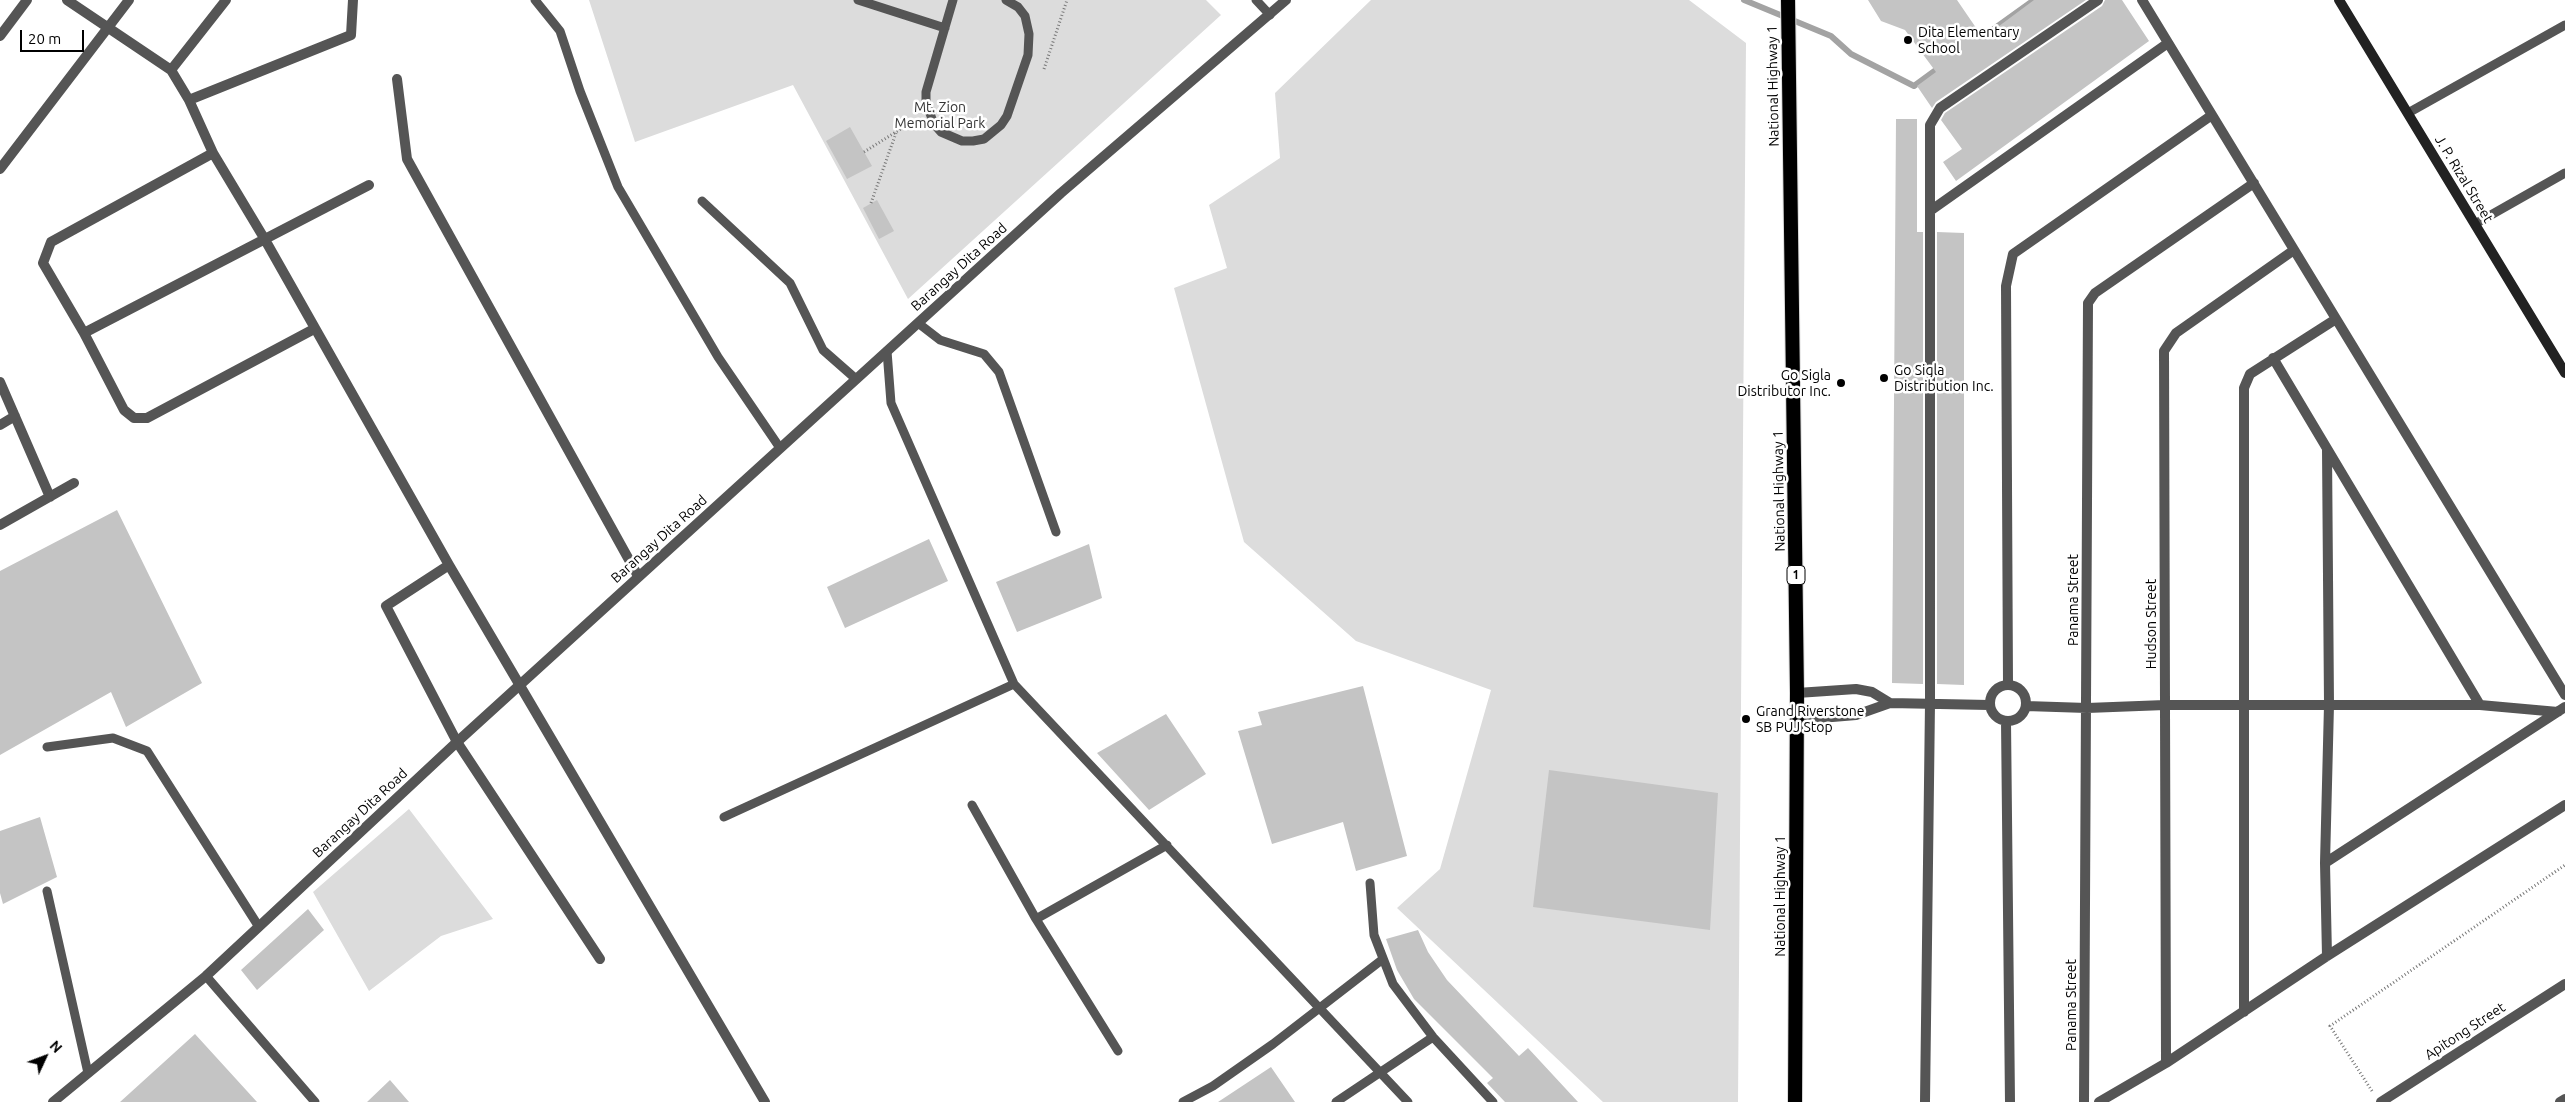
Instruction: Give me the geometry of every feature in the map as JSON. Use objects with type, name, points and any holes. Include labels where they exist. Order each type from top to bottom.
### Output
[{"type":"highway","name":"National Highway 1","points":[[1788,0],[1797,693],[1795,1102]]},
{"type":"main road","name":"J. P. Rizal Street","points":[[2342,1],[2565,373]]},
{"type":"street","points":[[0,36],[27,0]]},
{"type":"street","points":[[67,0],[171,70],[189,100],[213,153],[264,238],[449,565],[765,1102]]},
{"type":"street","points":[[0,169],[129,0]]},
{"type":"street","points":[[171,70],[226,0]]},
{"type":"street","points":[[189,100],[351,35],[353,0]]},
{"type":"street","name":"Barangay Dita Road","points":[[54,1102],[206,976],[456,742],[1061,193],[1286,0]]},
{"type":"street","points":[[1925,1102],[1930,703],[1930,124],[1940,108],[2098,0]]},
{"type":"street","points":[[2142,0],[2565,695]]},
{"type":"street","points":[[1930,211],[2168,43]]},
{"type":"street","points":[[398,79],[407,159],[638,576]]},
{"type":"street","points":[[2008,684],[2006,286],[2013,254],[2212,115]]},
{"type":"street","points":[[213,153],[52,242],[43,263],[84,332],[124,410],[134,418],[148,418],[314,329]]},
{"type":"street","name":"Panama Street","points":[[2084,1102],[2088,304],[2095,293],[2254,183]]},
{"type":"street","points":[[84,332],[369,185]]},
{"type":"street","name":"Hudson Street","points":[[2166,1064],[2164,351],[2176,333],[2294,250]]},
{"type":"street","points":[[2244,1012],[2244,388],[2250,374],[2336,319]]},
{"type":"street","points":[[2273,358],[2480,705]]},
{"type":"street","points":[[0,382],[50,497]]},
{"type":"street","points":[[0,425],[15,416]]},
{"type":"street","points":[[2327,449],[2328,705],[2325,863],[2327,956]]},
{"type":"street","points":[[0,526],[74,483]]},
{"type":"street","points":[[449,565],[386,606],[456,742],[600,959]]},
{"type":"street","points":[[2008,684],[2018,688],[2025,696],[2026,706],[2022,715],[2014,720],[2006,721],[1998,718],[1990,705],[1991,695],[1998,687],[2008,684]]},
{"type":"street","points":[[1797,693],[1856,689],[1872,692],[1890,703]]},
{"type":"street","points":[[1797,720],[1856,715],[1890,703],[1990,705]]},
{"type":"street","points":[[2026,706],[2087,708],[2165,705],[2480,705],[2562,709]]},
{"type":"street","points":[[2325,863],[2562,709]]},
{"type":"street","points":[[2006,721],[2010,1102]]},
{"type":"street","points":[[2099,1102],[2166,1064],[2327,956],[2565,805]]},
{"type":"street","name":"Apitong Street","points":[[2378,1098],[2565,984]]},
{"type":"street","points":[[2560,1102],[2565,1098]]},
{"type":"lane","points":[[535,0],[560,31],[580,91],[618,187],[718,357],[780,448]]},
{"type":"lane","points":[[858,0],[945,28]]},
{"type":"lane","points":[[953,0],[926,92],[928,114],[934,124],[951,138],[962,141],[984,139],[994,133],[1007,116],[1029,50],[1029,34],[1025,16],[1018,6],[1006,0]]},
{"type":"lane","points":[[1256,0],[1270,15]]},
{"type":"lane","points":[[2408,113],[2565,26]]},
{"type":"lane","points":[[2476,224],[2565,173]]},
{"type":"lane","points":[[702,201],[790,283],[823,350],[856,379]]},
{"type":"lane","points":[[918,323],[940,340],[984,354],[999,372],[1056,532]]},
{"type":"lane","points":[[887,351],[891,403],[1014,684],[1408,1102]]},
{"type":"lane","points":[[724,816],[1014,684]]},
{"type":"lane","points":[[47,747],[113,738],[147,751],[259,927]]},
{"type":"lane","points":[[972,805],[1036,919],[1118,1051]]},
{"type":"lane","points":[[1036,919],[1166,845]]},
{"type":"lane","points":[[1370,883],[1374,935],[1393,984],[1433,1037],[1493,1102]]},
{"type":"lane","points":[[47,891],[88,1073]]},
{"type":"lane","points":[[1182,1102],[1214,1086],[1273,1044],[1319,1006],[1384,959]]},
{"type":"lane","points":[[206,976],[315,1102]]},
{"type":"lane","points":[[1336,1102],[1433,1037]]},
{"type":"path","points":[[1044,69],[1067,0]]},
{"type":"path","points":[[864,152],[915,120]]},
{"type":"path","points":[[871,203],[896,132]]},
{"type":"path","points":[[2378,1098],[2330,1026],[2565,865]]},
{"type":"green space","name":"Mt. Zion Memorial Park","points":[[589,0],[1206,0],[1221,15],[908,299],[793,85],[635,142]]},
{"type":"green space","points":[[1371,0],[1689,0],[1746,43],[1738,1102],[1603,1102],[1397,908],[1440,869],[1491,690],[1356,641],[1244,542],[1174,288],[1227,268],[1209,205],[1280,158],[1275,93]]},
{"type":"green space","points":[[409,809],[493,919],[441,936],[369,991],[313,892]]},
{"type":"building","points":[[1868,0],[1957,0],[1983,38],[2034,0],[2086,0],[1936,102],[1932,108],[1917,86],[1936,72],[1905,30],[1881,21]]},
{"type":"building","points":[[2105,0],[2122,0],[2149,41],[1956,181],[1943,162],[1962,149],[1941,120],[1945,113],[2102,6]]},
{"type":"building","points":[[1896,119],[1917,119],[1917,232],[1923,232],[1923,684],[1892,683]]},
{"type":"building","points":[[850,127],[872,166],[847,179],[826,141]]},
{"type":"building","points":[[877,200],[894,231],[879,239],[863,208]]},
{"type":"building","points":[[1937,232],[1964,233],[1964,685],[1937,684]]},
{"type":"building","points":[[117,510],[202,683],[126,727],[111,692],[0,755],[0,571]]},
{"type":"building","points":[[929,539],[948,581],[845,628],[827,587]]},
{"type":"building","points":[[1089,544],[1102,598],[1017,632],[996,582]]},
{"type":"building","points":[[1363,686],[1407,856],[1356,871],[1343,822],[1272,844],[1238,731],[1262,725],[1258,712]]},
{"type":"building","points":[[1166,714],[1206,774],[1149,810],[1097,753]]},
{"type":"building","points":[[1549,770],[1718,793],[1710,930],[1533,907]]},
{"type":"building","points":[[40,817],[57,877],[3,904],[0,893],[0,831]]},
{"type":"building","points":[[308,909],[324,930],[257,990],[241,970]]},
{"type":"building","points":[[1418,930],[1428,952],[1447,980],[1519,1056],[1528,1048],[1578,1102],[1505,1102],[1487,1083],[1493,1078],[1414,999],[1397,970],[1386,939]]},
{"type":"building","points":[[195,1034],[257,1102],[120,1102]]},
{"type":"building","points":[[1271,1067],[1295,1102],[1218,1102]]},
{"type":"building","points":[[390,1080],[409,1102],[367,1102]]},
{"type":"waterway","points":[[1744,0],[1831,36],[1851,54],[1914,86],[1940,67]]},
{"type":"waterway","points":[[1977,41],[2034,0]]},
{"type":"place","name":"Dita Elementary School","points":[[1908,40]]},
{"type":"place","name":"Go Sigla Distribution Inc.","points":[[1884,378]]},
{"type":"place","name":"Go Sigla Distributor Inc.","points":[[1841,383]]},
{"type":"place","name":"Grand Riverstone SB PUJ Stop","points":[[1746,719]]}]
